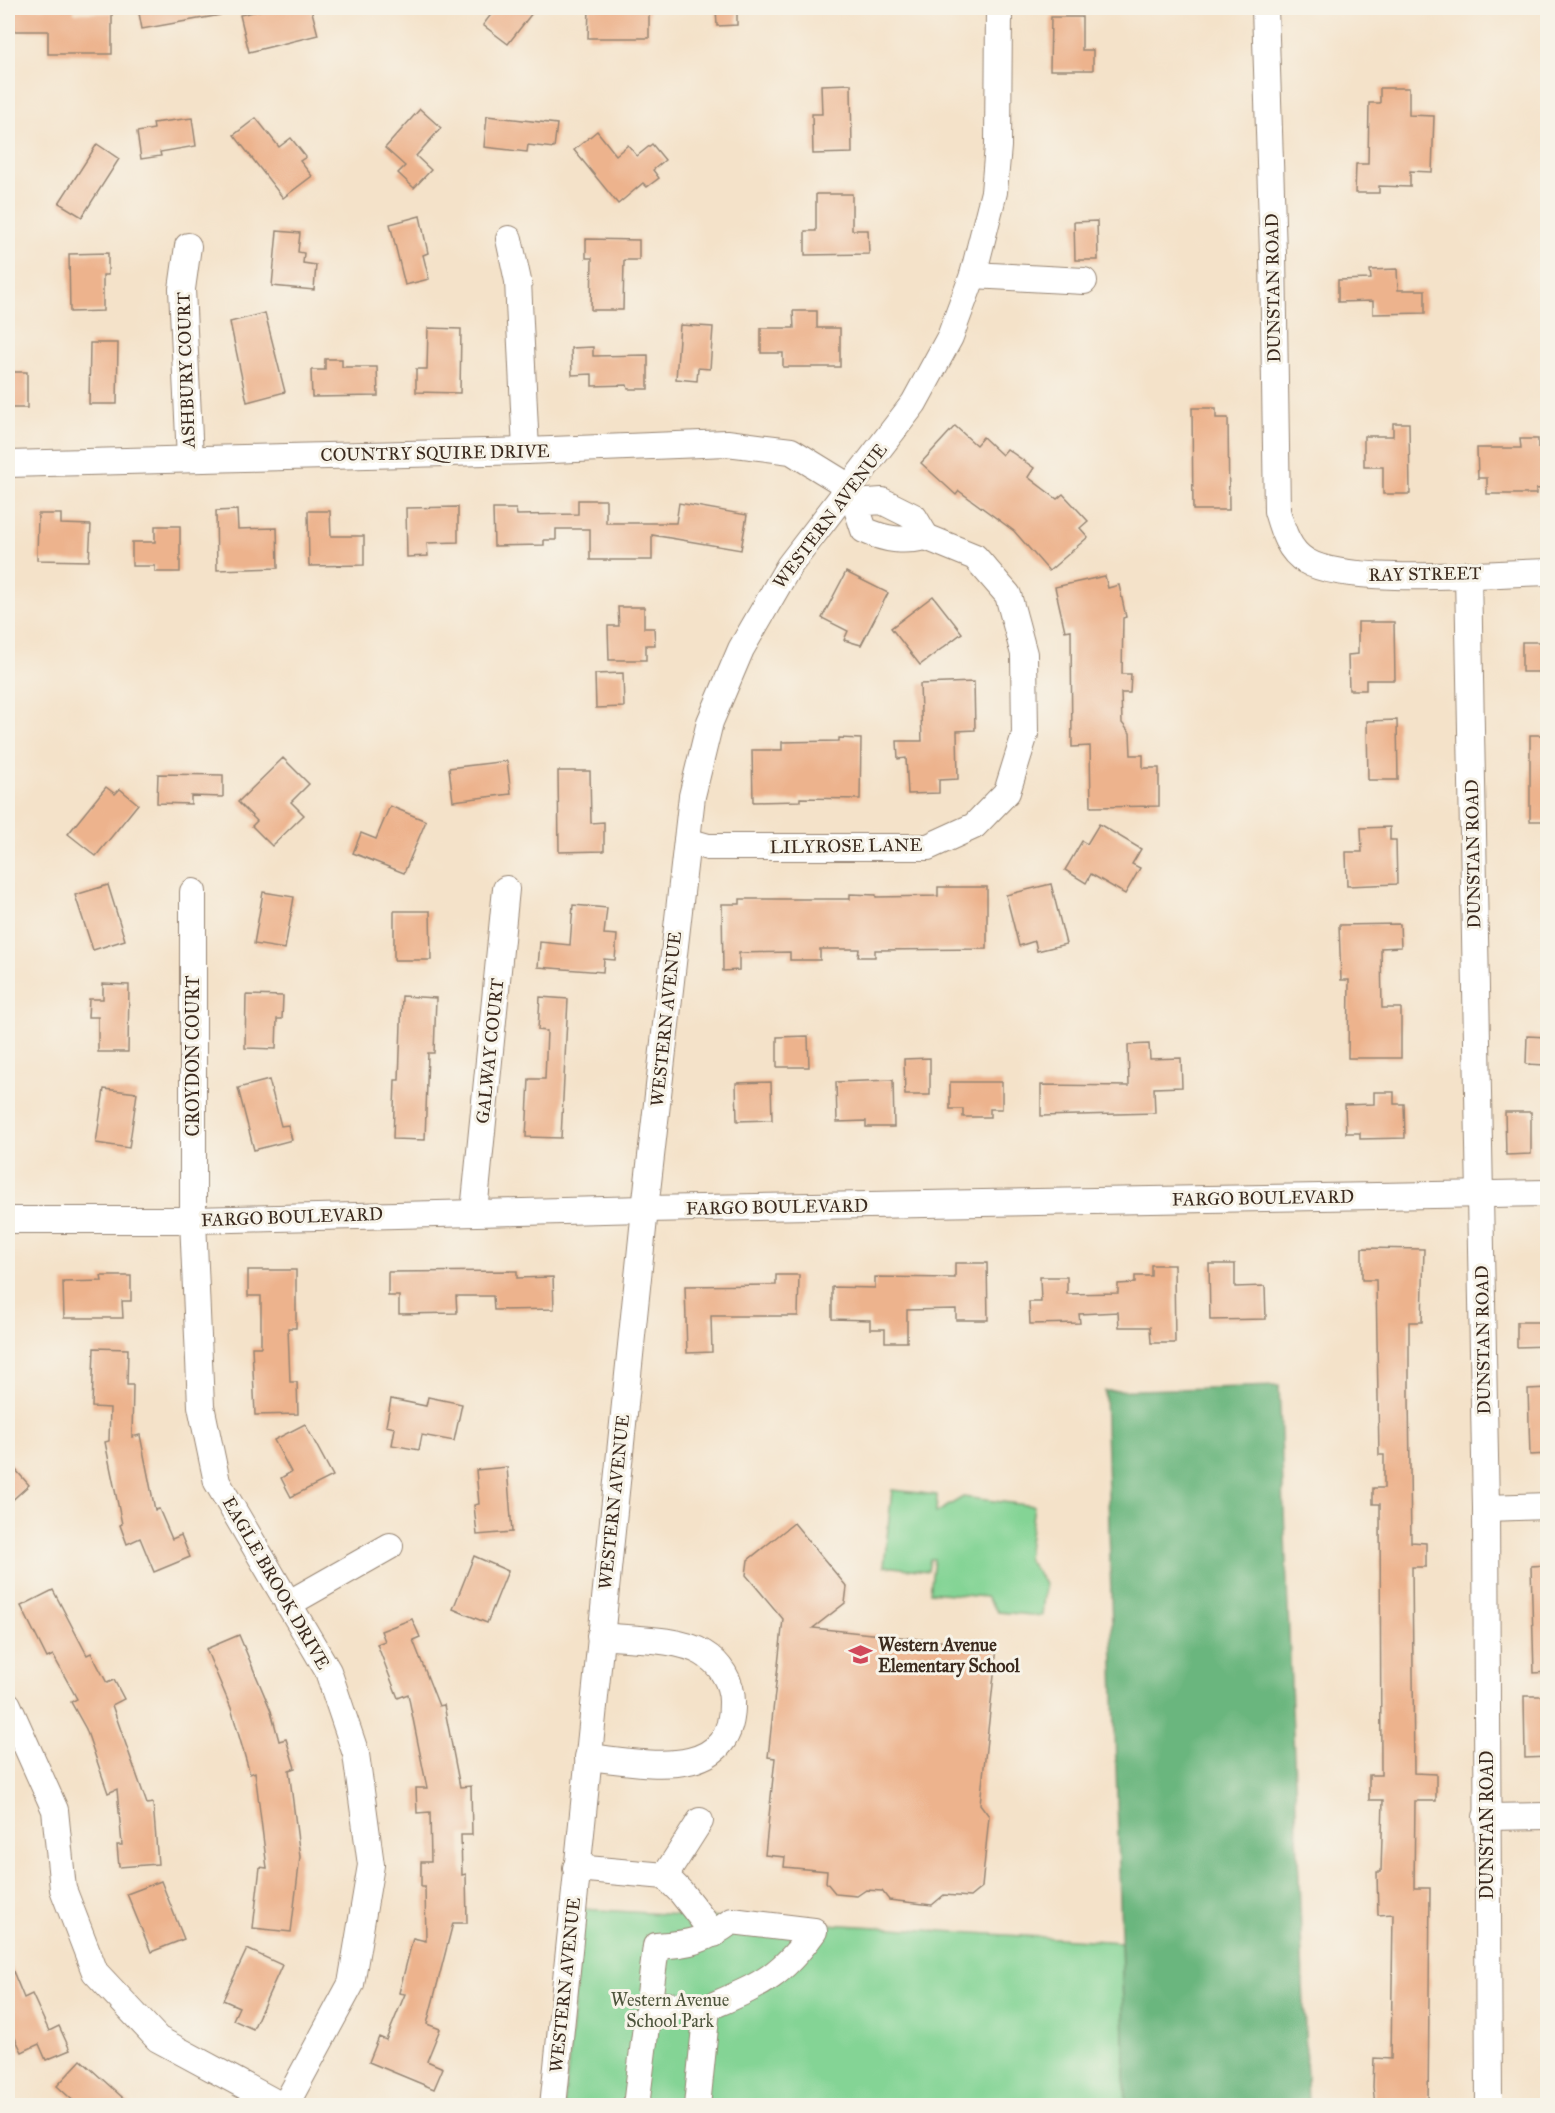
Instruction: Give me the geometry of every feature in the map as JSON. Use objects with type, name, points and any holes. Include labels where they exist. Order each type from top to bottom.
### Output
[{"type":"street","name":"WESTERN AVENUE","points":[[553,2106],[645,1209],[692,796],[710,722],[741,649],[789,566],[850,496],[914,403],[950,337],[973,275],[994,192],[998,146],[999,8]]},
{"type":"street","name":"DUNSTAN ROAD","points":[[1265,8],[1273,254],[1277,511],[1286,538],[1305,561]]},
{"type":"street","points":[[509,239],[518,280],[526,451]]},
{"type":"street","name":"ASHBURY COURT","points":[[188,246],[182,289],[190,459]]},
{"type":"street","points":[[973,275],[1084,281]]},
{"type":"street","name":"COUNTRY SQUIRE DRIVE","points":[[8,464],[526,451],[727,443],[791,451],[850,496]]},
{"type":"street","name":"LILYROSE LANE","points":[[687,841],[708,848],[928,847],[974,826],[1007,792],[1025,734],[1024,654],[1008,595],[975,557],[926,537],[914,517],[882,501],[850,496]]},
{"type":"street","name":"RAY STREET","points":[[1305,561],[1363,576],[1548,572]]},
{"type":"street","name":"DUNSTAN ROAD","points":[[1468,574],[1486,1508],[1489,2106]]},
{"type":"street","name":"GALWAY COURT","points":[[474,1212],[506,889]]},
{"type":"street","name":"CROYDON COURT","points":[[194,892],[194,1220]]},
{"type":"street","name":"FARGO BOULEVARD","points":[[8,1220],[194,1220],[474,1212],[1548,1193]]},
{"type":"street","name":"EAGLE BROOK DRIVE","points":[[194,1220],[201,1406],[217,1482],[328,1671],[356,1754],[371,1865],[351,1984],[284,2106]]},
{"type":"street","points":[[1486,1508],[1548,1506]]},
{"type":"street","points":[[288,1604],[390,1546]]},
{"type":"street","points":[[588,1757],[667,1765],[694,1761],[711,1751],[724,1736],[732,1710],[732,1697],[726,1677],[714,1661],[703,1653],[677,1645],[600,1636]]},
{"type":"street","points":[[8,1705],[55,1810],[63,1889],[95,1972],[158,2039],[284,2106]]},
{"type":"street","points":[[1486,1818],[1548,1816]]},
{"type":"street","points":[[665,1876],[700,1821]]},
{"type":"street","points":[[576,1868],[665,1876],[681,1892],[714,1934]]},
{"type":"street","points":[[636,2106],[656,1946],[690,1944],[714,1934],[732,1921],[814,1932],[784,1968],[759,1986],[707,2008],[649,2004]]},
{"type":"street","points":[[697,2106],[707,2008]]},
{"type":"green space","points":[[1279,1386],[1308,2105],[1126,2105],[1105,1391]]},
{"type":"green space","points":[[892,1490],[937,1495],[936,1513],[963,1497],[1034,1506],[1027,1558],[1045,1584],[1042,1616],[998,1612],[986,1597],[930,1592],[934,1559],[930,1559],[928,1571],[884,1566]]},
{"type":"green space","name":"Western Avenue School Park","points":[[583,1909],[1121,1942],[1126,2105],[564,2106]]},
{"type":"building","points":[[74,8],[74,13],[112,13],[112,54],[48,54],[48,31],[8,31],[8,9]]},
{"type":"building","points":[[138,8],[220,8],[220,15],[142,29]]},
{"type":"building","points":[[270,8],[311,8],[318,35],[249,52],[240,15]]},
{"type":"building","points":[[496,8],[536,8],[508,44],[483,25]]},
{"type":"building","points":[[589,8],[649,8],[649,38],[588,38]]},
{"type":"building","points":[[716,8],[737,8],[737,25],[717,26]]},
{"type":"building","points":[[1051,17],[1082,17],[1082,50],[1093,50],[1093,70],[1050,70]]},
{"type":"building","points":[[851,84],[852,153],[813,154],[812,114],[822,114],[821,85]]},
{"type":"building","points":[[1380,88],[1409,88],[1409,115],[1434,116],[1432,172],[1410,171],[1410,187],[1379,186],[1379,193],[1355,193],[1356,164],[1368,164],[1369,103],[1380,103]]},
{"type":"building","points":[[420,109],[441,128],[416,156],[431,170],[414,188],[398,173],[405,166],[385,148]]},
{"type":"building","points":[[487,116],[557,124],[554,148],[528,145],[527,152],[484,147]]},
{"type":"building","points":[[192,118],[196,146],[160,152],[161,156],[141,159],[137,132],[154,129],[153,123]]},
{"type":"building","points":[[256,118],[279,147],[291,138],[306,157],[300,161],[312,176],[283,198],[234,135]]},
{"type":"building","points":[[597,131],[616,155],[628,145],[637,156],[652,144],[665,160],[653,170],[659,178],[647,187],[643,183],[618,204],[574,150]]},
{"type":"building","points":[[97,144],[119,159],[82,217],[59,203]]},
{"type":"building","points":[[816,194],[852,194],[852,230],[868,230],[869,254],[805,255],[805,231],[816,231]]},
{"type":"building","points":[[420,216],[428,253],[423,255],[429,279],[405,285],[390,224]]},
{"type":"building","points":[[1097,221],[1098,260],[1075,260],[1074,222]]},
{"type":"building","points":[[277,231],[300,233],[298,252],[304,253],[303,263],[316,265],[314,290],[272,286]]},
{"type":"building","points":[[586,239],[639,240],[639,260],[624,260],[623,310],[591,310],[592,258],[586,258]]},
{"type":"building","points":[[108,253],[108,275],[103,275],[103,311],[70,312],[69,254]]},
{"type":"building","points":[[1397,269],[1398,290],[1425,290],[1425,313],[1373,314],[1373,301],[1338,302],[1338,280],[1371,279],[1370,270]]},
{"type":"building","points":[[793,311],[817,311],[817,328],[840,328],[840,367],[783,367],[783,353],[761,353],[761,328],[794,328]]},
{"type":"building","points":[[265,313],[285,392],[247,402],[230,322]]},
{"type":"building","points":[[680,325],[713,327],[710,369],[698,368],[697,381],[676,379]]},
{"type":"building","points":[[428,328],[461,329],[460,393],[416,392],[416,369],[427,369]]},
{"type":"building","points":[[90,343],[118,343],[117,404],[89,404]]},
{"type":"building","points":[[593,347],[593,356],[648,355],[648,389],[628,389],[627,385],[592,386],[592,374],[572,375],[571,348]]},
{"type":"building","points":[[325,359],[342,359],[342,367],[377,367],[378,396],[312,397],[311,370],[325,370]]},
{"type":"building","points":[[8,372],[27,372],[27,408],[8,408]]},
{"type":"building","points":[[1192,408],[1216,408],[1216,418],[1228,418],[1229,510],[1193,510]]},
{"type":"building","points":[[1393,423],[1409,423],[1410,494],[1383,494],[1383,467],[1364,467],[1364,436],[1393,436]]},
{"type":"building","points":[[955,426],[976,445],[983,437],[1002,455],[1007,449],[1034,468],[1028,477],[1057,499],[1063,494],[1088,521],[1080,528],[1088,537],[1049,571],[1014,531],[959,491],[956,495],[921,463]]},
{"type":"building","points":[[1520,439],[1538,439],[1538,448],[1548,448],[1548,488],[1536,489],[1536,494],[1487,494],[1487,478],[1478,478],[1477,448],[1521,448]]},
{"type":"building","points":[[578,500],[606,500],[606,523],[676,523],[679,503],[747,515],[741,550],[652,535],[652,560],[590,560],[590,529],[556,529],[556,540],[544,540],[544,545],[494,546],[493,509],[516,509],[517,515],[578,514]]},
{"type":"building","points":[[458,507],[458,542],[427,543],[428,556],[407,557],[406,508]]},
{"type":"building","points":[[237,510],[238,529],[277,528],[278,568],[217,570],[216,511]]},
{"type":"building","points":[[308,511],[330,511],[331,536],[364,536],[364,565],[309,566]]},
{"type":"building","points":[[38,514],[61,514],[61,524],[91,525],[89,561],[37,560]]},
{"type":"building","points":[[155,526],[180,526],[180,572],[155,572],[155,566],[132,566],[132,542],[155,542]]},
{"type":"building","points":[[846,572],[888,593],[861,645],[844,640],[848,631],[822,618]]},
{"type":"building","points":[[1105,576],[1108,588],[1119,585],[1126,617],[1123,618],[1122,674],[1131,674],[1130,693],[1121,693],[1122,723],[1130,733],[1131,755],[1143,755],[1143,768],[1159,768],[1159,806],[1091,807],[1090,746],[1072,747],[1071,630],[1065,631],[1055,587]]},
{"type":"building","points":[[933,596],[962,633],[920,665],[891,628]]},
{"type":"building","points":[[618,607],[644,607],[644,628],[654,628],[655,645],[646,645],[646,660],[609,660],[608,626],[619,626]]},
{"type":"building","points":[[1358,622],[1394,622],[1395,680],[1366,680],[1366,690],[1349,690],[1348,655],[1358,654]]},
{"type":"building","points":[[1522,642],[1548,642],[1548,672],[1522,672]]},
{"type":"building","points":[[623,673],[624,707],[596,708],[595,674]]},
{"type":"building","points":[[974,682],[975,730],[957,731],[958,779],[939,780],[939,793],[908,794],[906,758],[898,759],[897,741],[922,741],[920,684]]},
{"type":"building","points":[[1397,720],[1398,780],[1368,780],[1367,721]]},
{"type":"building","points":[[1530,735],[1548,735],[1548,821],[1530,821]]},
{"type":"building","points":[[839,738],[861,739],[860,799],[800,798],[800,801],[753,802],[752,750],[782,750],[782,742],[839,741]]},
{"type":"building","points":[[283,758],[309,784],[291,802],[304,815],[272,846],[252,826],[257,821],[238,802]]},
{"type":"building","points":[[507,761],[511,794],[453,801],[449,768]]},
{"type":"building","points":[[558,771],[590,771],[591,823],[604,822],[604,851],[559,852]]},
{"type":"building","points":[[158,774],[223,775],[223,797],[191,796],[191,804],[157,803]]},
{"type":"building","points":[[106,787],[115,794],[120,789],[138,804],[96,856],[68,834]]},
{"type":"building","points":[[390,806],[426,821],[404,873],[353,853],[361,833],[376,839]]},
{"type":"building","points":[[1099,824],[1141,849],[1132,864],[1140,868],[1125,894],[1091,874],[1086,883],[1065,870],[1082,841],[1087,844]]},
{"type":"building","points":[[1390,827],[1390,840],[1396,840],[1397,884],[1347,886],[1346,852],[1362,852],[1361,828]]},
{"type":"building","points":[[1051,884],[1066,944],[1037,951],[1035,941],[1019,946],[1006,895]]},
{"type":"building","points":[[108,885],[125,940],[93,950],[75,895]]},
{"type":"building","points":[[938,887],[987,887],[987,949],[875,950],[875,957],[858,957],[859,949],[820,949],[820,960],[790,960],[790,952],[739,953],[739,970],[723,971],[722,904],[740,904],[740,899],[850,899],[850,894],[876,895],[876,897],[938,896]]},
{"type":"building","points":[[263,892],[294,897],[285,949],[254,944]]},
{"type":"building","points":[[573,905],[607,908],[604,934],[617,935],[615,960],[604,959],[603,972],[538,967],[540,942],[570,945]]},
{"type":"building","points":[[394,911],[430,911],[431,960],[394,960]]},
{"type":"building","points":[[1400,924],[1401,947],[1381,948],[1382,1008],[1401,1008],[1401,1058],[1348,1058],[1349,980],[1341,980],[1339,925]]},
{"type":"building","points":[[103,984],[129,985],[128,1052],[98,1052],[98,1017],[88,1017],[89,999],[103,999]]},
{"type":"building","points":[[246,995],[283,996],[282,1019],[277,1019],[276,1049],[245,1048]]},
{"type":"building","points":[[402,996],[436,998],[434,1053],[428,1053],[425,1140],[393,1139],[395,1080],[399,1080]]},
{"type":"building","points":[[540,997],[568,999],[561,1138],[526,1137],[529,1079],[545,1079],[547,1031],[538,1030]]},
{"type":"building","points":[[808,1036],[809,1067],[777,1067],[777,1037]]},
{"type":"building","points":[[1527,1036],[1547,1037],[1546,1065],[1526,1064]]},
{"type":"building","points":[[1149,1044],[1150,1059],[1181,1058],[1182,1087],[1154,1088],[1155,1113],[1041,1116],[1041,1085],[1129,1086],[1128,1045]]},
{"type":"building","points":[[930,1058],[930,1095],[905,1095],[904,1059]]},
{"type":"building","points":[[269,1080],[281,1126],[288,1125],[292,1140],[254,1150],[238,1088]]},
{"type":"building","points":[[893,1080],[894,1127],[866,1127],[866,1121],[837,1122],[836,1082]]},
{"type":"building","points":[[771,1082],[772,1120],[737,1121],[736,1083]]},
{"type":"building","points":[[950,1082],[1002,1082],[1002,1109],[990,1109],[990,1117],[963,1117],[963,1109],[950,1109]]},
{"type":"building","points":[[104,1089],[137,1093],[129,1148],[96,1143]]},
{"type":"building","points":[[1374,1092],[1394,1092],[1394,1104],[1404,1104],[1405,1138],[1360,1139],[1360,1133],[1346,1133],[1345,1105],[1374,1104]]},
{"type":"building","points":[[1505,1112],[1531,1112],[1531,1154],[1506,1155]]},
{"type":"building","points":[[1362,1248],[1424,1249],[1422,1322],[1409,1322],[1409,1397],[1411,1542],[1426,1543],[1426,1567],[1412,1567],[1414,1773],[1436,1774],[1436,1801],[1415,1801],[1414,1888],[1430,1888],[1428,2106],[1375,2106],[1373,2087],[1374,2058],[1391,2059],[1393,1914],[1378,1915],[1377,1872],[1381,1872],[1383,1800],[1369,1800],[1369,1775],[1381,1775],[1380,1504],[1373,1504],[1373,1488],[1384,1488],[1384,1455],[1379,1455],[1376,1280],[1362,1280]]},
{"type":"building","points":[[955,1263],[987,1263],[988,1320],[956,1320],[956,1309],[907,1310],[907,1342],[885,1342],[885,1329],[870,1329],[870,1320],[832,1319],[832,1287],[875,1288],[875,1277],[955,1278]]},
{"type":"building","points":[[1209,1264],[1235,1264],[1235,1287],[1265,1286],[1266,1319],[1210,1320]]},
{"type":"building","points":[[1151,1265],[1174,1265],[1175,1343],[1151,1343],[1150,1327],[1119,1327],[1118,1312],[1079,1314],[1080,1323],[1030,1324],[1029,1302],[1041,1302],[1040,1277],[1067,1277],[1067,1294],[1118,1293],[1118,1284],[1135,1283],[1135,1276],[1151,1276]]},
{"type":"building","points":[[248,1270],[296,1270],[296,1328],[288,1328],[290,1382],[297,1382],[298,1414],[255,1415],[252,1347],[261,1347],[261,1296],[248,1296]]},
{"type":"building","points":[[517,1271],[517,1278],[553,1277],[554,1309],[494,1310],[493,1296],[456,1296],[457,1313],[399,1314],[399,1296],[388,1296],[388,1272]]},
{"type":"building","points":[[776,1275],[799,1275],[798,1316],[711,1316],[712,1352],[687,1353],[685,1286],[776,1285]]},
{"type":"building","points":[[101,1276],[131,1276],[131,1301],[122,1301],[123,1318],[64,1318],[63,1282],[102,1281]]},
{"type":"building","points":[[1517,1322],[1548,1322],[1548,1346],[1517,1347]]},
{"type":"building","points":[[94,1348],[128,1349],[127,1385],[133,1385],[132,1437],[140,1435],[155,1510],[159,1509],[172,1539],[181,1535],[190,1557],[154,1572],[140,1538],[127,1544],[120,1525],[122,1524],[105,1442],[109,1441],[110,1408],[92,1407]]},
{"type":"building","points":[[1548,1388],[1548,1454],[1530,1455],[1528,1389]]},
{"type":"building","points":[[428,1397],[462,1404],[454,1441],[422,1435],[419,1450],[392,1445],[395,1428],[386,1426],[391,1399],[426,1406]]},
{"type":"building","points":[[305,1424],[333,1476],[291,1497],[281,1478],[291,1472],[274,1440]]},
{"type":"building","points":[[8,1461],[29,1485],[8,1504]]},
{"type":"building","points":[[507,1467],[512,1532],[477,1535],[474,1505],[479,1504],[476,1470]]},
{"type":"building","points":[[794,1523],[847,1587],[845,1603],[813,1628],[997,1647],[980,1804],[989,1816],[982,1887],[970,1897],[944,1895],[932,1905],[889,1900],[882,1891],[866,1890],[857,1896],[836,1894],[826,1882],[827,1871],[784,1867],[785,1857],[765,1855],[775,1758],[768,1757],[783,1619],[746,1575],[748,1560]]},
{"type":"building","points":[[474,1556],[508,1571],[487,1623],[453,1609]]},
{"type":"building","points":[[1548,1565],[1548,1672],[1534,1673],[1531,1566]]},
{"type":"building","points":[[53,1590],[87,1655],[91,1653],[107,1683],[114,1680],[124,1699],[112,1705],[147,1804],[153,1803],[158,1864],[119,1867],[117,1845],[122,1845],[117,1789],[108,1793],[86,1729],[71,1702],[77,1699],[53,1655],[47,1658],[21,1606]]},
{"type":"building","points":[[412,1619],[420,1637],[413,1640],[439,1706],[444,1705],[460,1787],[471,1786],[472,1835],[461,1835],[462,1875],[466,1874],[467,1923],[453,1923],[427,2024],[440,2029],[427,2061],[443,2068],[434,2089],[369,2062],[379,2037],[386,2040],[405,1994],[399,1993],[413,1938],[426,1941],[425,1887],[421,1887],[421,1862],[431,1862],[430,1812],[417,1813],[416,1788],[427,1788],[408,1694],[398,1698],[377,1644],[385,1641],[381,1631]]},
{"type":"building","points":[[239,1635],[271,1711],[279,1741],[286,1739],[295,1768],[289,1770],[300,1857],[291,1932],[253,1928],[260,1867],[267,1868],[255,1772],[250,1774],[231,1708],[206,1649]]},
{"type":"building","points":[[1524,1696],[1548,1696],[1548,1757],[1525,1758]]},
{"type":"building","points":[[161,1881],[184,1939],[151,1952],[127,1894]]},
{"type":"building","points":[[247,1949],[282,1965],[253,2029],[233,2020],[239,2007],[223,2000]]},
{"type":"building","points":[[8,1959],[24,1998],[32,1994],[49,2031],[59,2026],[70,2050],[46,2060],[39,2044],[22,2052],[14,2036],[8,2039]]},
{"type":"building","points":[[81,2060],[132,2106],[79,2106],[57,2086]]},
{"type":"place","name":"Western Avenue Elementary School","points":[[860,1655]]}]
